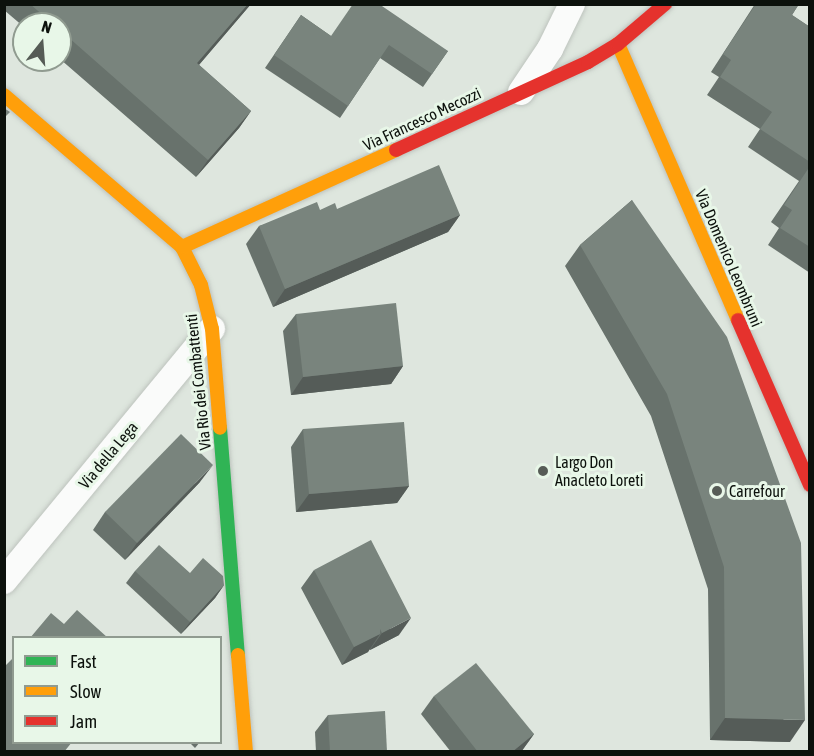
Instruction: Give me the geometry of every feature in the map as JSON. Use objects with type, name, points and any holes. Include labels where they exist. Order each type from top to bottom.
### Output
[{"type":"street","points":[[521,92],[550,49],[572,4]]},
{"type":"street","name":"Via Francesco Mecozzi","points":[[183,247],[588,62],[618,44],[665,4]]},
{"type":"street","name":"Via Domenico Leombruni","points":[[618,44],[810,485]]},
{"type":"street","name":"Via Rio dei Combattenti","points":[[4,95],[183,247],[201,285],[212,329],[246,752]]},
{"type":"street","name":"Via della Lega","points":[[4,580],[212,329]]},
{"type":"building","points":[[30,4],[248,4],[197,63],[251,111],[208,160],[72,41],[72,12],[39,12]]},
{"type":"building","points":[[353,4],[379,4],[448,51],[432,74],[389,45],[348,106],[274,55],[301,15],[331,36]]},
{"type":"building","points":[[756,4],[799,4],[792,15],[810,27],[810,162],[760,129],[772,112],[720,77],[731,60],[723,54]]},
{"type":"building","points":[[4,108],[10,112],[4,118]]},
{"type":"building","points":[[439,165],[460,215],[285,289],[259,226],[317,202],[320,210],[335,203],[337,209]]},
{"type":"building","points":[[810,166],[810,247],[780,228],[792,210],[784,205]]},
{"type":"building","name":"Carrefour","points":[[632,200],[727,337],[801,543],[805,720],[725,718],[724,567],[667,394],[580,245]]},
{"type":"building","points":[[396,303],[403,366],[303,377],[296,314]]},
{"type":"building","points":[[404,422],[409,486],[309,494],[303,429]]},
{"type":"building","points":[[181,434],[213,465],[137,543],[105,512]]},
{"type":"building","points":[[371,540],[411,618],[382,633],[380,629],[380,634],[354,647],[314,570]]},
{"type":"building","points":[[159,545],[190,573],[203,558],[223,576],[224,585],[190,622],[135,571]]},
{"type":"building","points":[[77,610],[106,636],[32,636],[51,613],[64,624]]},
{"type":"building","points":[[12,659],[12,744],[70,744],[64,752],[4,752],[4,667]]},
{"type":"building","points":[[476,663],[534,734],[512,752],[478,752],[434,696]]},
{"type":"building","points":[[385,711],[387,752],[330,752],[328,715]]},
{"type":"traffic: fast","points":[[220,428],[238,655]]},
{"type":"traffic: slow","points":[[618,44],[738,320]]},
{"type":"traffic: slow","points":[[4,95],[182,247],[201,285],[212,329],[220,428]]},
{"type":"traffic: slow","points":[[182,247],[396,150]]},
{"type":"traffic: slow","points":[[238,655],[246,752]]},
{"type":"traffic: jam","points":[[396,150],[588,62],[618,44],[665,4]]},
{"type":"traffic: jam","points":[[738,320],[810,485]]},
{"type":"place","name":"Largo Don Anacleto Loreti","points":[[543,471]]},
{"type":"place","name":"Carrefour","points":[[717,491]]}]
